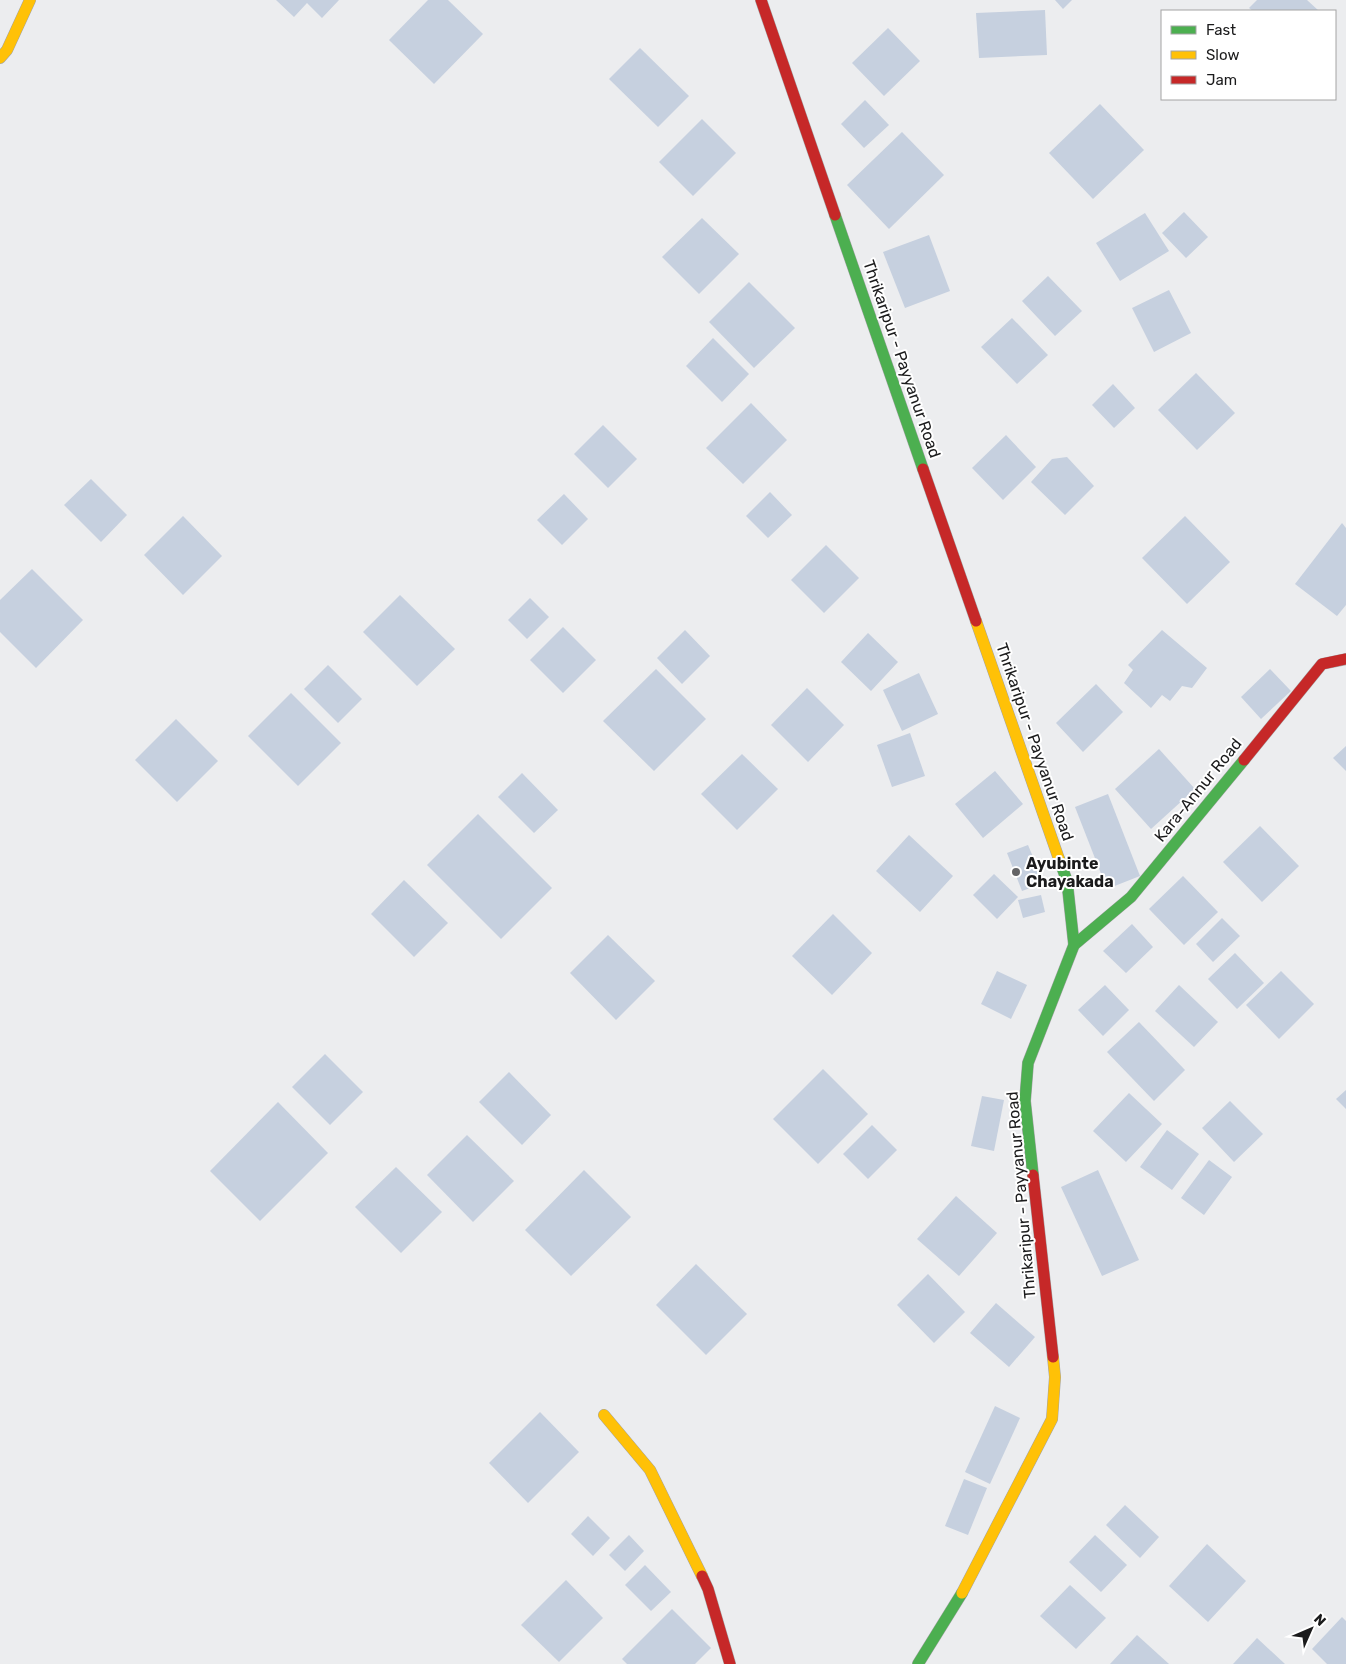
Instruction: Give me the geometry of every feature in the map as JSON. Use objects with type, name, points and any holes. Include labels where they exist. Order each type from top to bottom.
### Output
[{"type":"main road","points":[[0,58],[7,50],[30,0]]},
{"type":"main road","name":"Thrikaripur - Payyanur Road","points":[[761,0],[1067,881],[1074,945],[1028,1063],[1025,1101],[1054,1377],[1052,1419],[960,1598],[918,1664]]},
{"type":"main road","name":"Kara-Annur Road","points":[[1074,945],[1131,897],[1322,664],[1346,659]]},
{"type":"main road","points":[[604,1415],[650,1470],[708,1589],[730,1664]]},
{"type":"building","points":[[276,0],[339,0],[322,18],[307,3],[294,17]]},
{"type":"building","points":[[428,0],[448,0],[483,34],[434,84],[389,40]]},
{"type":"building","points":[[1055,0],[1072,0],[1063,9]]},
{"type":"building","points":[[1257,0],[1307,0],[1318,10],[1252,10],[1249,8]]},
{"type":"building","points":[[1045,10],[1047,55],[979,58],[976,13]]},
{"type":"building","points":[[888,28],[920,61],[884,96],[852,63]]},
{"type":"building","points":[[640,48],[689,96],[658,127],[609,79]]},
{"type":"building","points":[[865,100],[889,125],[864,148],[841,124]]},
{"type":"building","points":[[1100,104],[1144,150],[1093,199],[1049,153]]},
{"type":"building","points":[[702,119],[736,153],[693,196],[659,162]]},
{"type":"building","points":[[902,132],[944,175],[889,229],[847,185]]},
{"type":"building","points":[[1184,212],[1208,237],[1186,258],[1162,233]]},
{"type":"building","points":[[1145,213],[1169,251],[1120,281],[1096,243]]},
{"type":"building","points":[[702,218],[739,254],[699,294],[662,257]]},
{"type":"building","points":[[929,235],[950,291],[905,308],[883,252]]},
{"type":"building","points":[[1048,276],[1082,311],[1055,336],[1022,301]]},
{"type":"building","points":[[749,282],[795,328],[754,368],[709,322]]},
{"type":"building","points":[[1169,290],[1191,333],[1154,352],[1132,308]]},
{"type":"building","points":[[1012,318],[1048,355],[1017,384],[981,347]]},
{"type":"building","points":[[713,338],[749,374],[722,402],[686,366]]},
{"type":"building","points":[[1196,373],[1235,413],[1197,450],[1158,410]]},
{"type":"building","points":[[1113,384],[1135,408],[1114,428],[1092,405]]},
{"type":"building","points":[[751,403],[787,440],[743,484],[706,448]]},
{"type":"building","points":[[603,425],[637,459],[608,488],[574,454]]},
{"type":"building","points":[[1006,435],[1036,467],[1003,500],[972,468]]},
{"type":"building","points":[[1067,457],[1094,486],[1065,515],[1031,482],[1052,459]]},
{"type":"building","points":[[91,479],[127,515],[101,542],[64,505]]},
{"type":"building","points":[[770,492],[792,515],[768,538],[746,516]]},
{"type":"building","points":[[564,494],[588,519],[562,545],[537,520]]},
{"type":"building","points":[[183,516],[222,556],[183,595],[144,555]]},
{"type":"building","points":[[1185,516],[1230,562],[1187,604],[1142,558]]},
{"type":"building","points":[[1342,523],[1346,528],[1346,605],[1337,616],[1295,584]]},
{"type":"building","points":[[826,545],[859,578],[824,613],[791,580]]},
{"type":"building","points":[[32,569],[83,620],[36,668],[0,632],[0,600]]},
{"type":"building","points":[[400,595],[455,649],[417,686],[363,632]]},
{"type":"building","points":[[530,598],[549,617],[527,639],[508,620]]},
{"type":"building","points":[[563,627],[596,660],[563,693],[530,660]]},
{"type":"building","points":[[685,630],[710,656],[682,684],[657,658]]},
{"type":"building","points":[[1162,630],[1207,668],[1192,688],[1182,686],[1170,701],[1162,695],[1151,708],[1124,683],[1133,670],[1128,665]]},
{"type":"building","points":[[868,633],[898,662],[871,691],[841,662]]},
{"type":"building","points":[[328,665],[362,699],[338,723],[304,689]]},
{"type":"building","points":[[656,669],[706,719],[654,771],[603,721]]},
{"type":"building","points":[[1270,669],[1291,691],[1261,719],[1241,697]]},
{"type":"building","points":[[919,673],[938,714],[902,731],[883,690]]},
{"type":"building","points":[[1096,684],[1123,712],[1083,752],[1056,723]]},
{"type":"building","points":[[807,688],[844,725],[808,762],[771,725]]},
{"type":"building","points":[[291,693],[341,743],[298,786],[248,736]]},
{"type":"building","points":[[176,719],[218,761],[177,802],[135,760]]},
{"type":"building","points":[[910,733],[925,776],[892,787],[877,745]]},
{"type":"building","points":[[1346,746],[1346,771],[1333,758]]},
{"type":"building","points":[[1159,749],[1195,789],[1151,829],[1115,789]]},
{"type":"building","points":[[742,754],[778,789],[737,830],[701,794]]},
{"type":"building","points":[[995,771],[1023,804],[983,838],[955,804]]},
{"type":"building","points":[[522,773],[558,810],[534,833],[498,797]]},
{"type":"building","points":[[1108,794],[1140,876],[1107,889],[1075,807]]},
{"type":"building","points":[[478,814],[552,888],[501,939],[427,865]]},
{"type":"building","points":[[1260,826],[1299,866],[1262,902],[1223,862]]},
{"type":"building","points":[[909,835],[953,876],[920,912],[876,871]]},
{"type":"building","points":[[1028,845],[1044,883],[1022,891],[1007,853]]},
{"type":"building","points":[[994,874],[1018,897],[997,919],[973,895]]},
{"type":"building","points":[[1183,876],[1218,912],[1184,945],[1149,909]]},
{"type":"building","points":[[404,880],[448,923],[414,957],[371,914]]},
{"type":"building","points":[[1041,895],[1045,912],[1023,918],[1018,900]]},
{"type":"building","points":[[833,914],[872,953],[832,995],[792,956]]},
{"type":"building","points":[[1222,918],[1240,936],[1213,962],[1196,944]]},
{"type":"building","points":[[1132,924],[1153,947],[1126,973],[1103,951]]},
{"type":"building","points":[[608,935],[655,981],[616,1020],[570,973]]},
{"type":"building","points":[[1235,953],[1264,983],[1237,1009],[1208,979]]},
{"type":"building","points":[[997,971],[1027,985],[1011,1019],[981,1004]]},
{"type":"building","points":[[1281,971],[1314,1004],[1279,1039],[1246,1005]]},
{"type":"building","points":[[1105,985],[1129,1010],[1103,1036],[1078,1010]]},
{"type":"building","points":[[1179,985],[1218,1022],[1194,1047],[1155,1011]]},
{"type":"building","points":[[1139,1022],[1185,1070],[1154,1101],[1107,1052]]},
{"type":"building","points":[[325,1054],[363,1092],[330,1125],[292,1087]]},
{"type":"building","points":[[823,1069],[868,1114],[818,1164],[773,1119]]},
{"type":"building","points":[[509,1072],[551,1115],[522,1145],[479,1102]]},
{"type":"building","points":[[1346,1090],[1346,1109],[1336,1099]]},
{"type":"building","points":[[1129,1093],[1162,1124],[1126,1162],[1093,1131]]},
{"type":"building","points":[[982,1096],[1004,1100],[994,1151],[971,1146]]},
{"type":"building","points":[[1230,1101],[1263,1134],[1234,1162],[1202,1128]]},
{"type":"building","points":[[278,1102],[328,1153],[260,1221],[210,1171]]},
{"type":"building","points":[[872,1125],[897,1150],[868,1179],[843,1154]]},
{"type":"building","points":[[1167,1130],[1199,1154],[1172,1190],[1140,1167]]},
{"type":"building","points":[[467,1135],[514,1181],[473,1222],[427,1175]]},
{"type":"building","points":[[1209,1160],[1232,1177],[1204,1215],[1181,1198]]},
{"type":"building","points":[[396,1167],[442,1212],[401,1253],[355,1207]]},
{"type":"building","points":[[584,1170],[631,1217],[571,1276],[525,1230]]},
{"type":"building","points":[[1098,1170],[1139,1260],[1102,1276],[1061,1187]]},
{"type":"building","points":[[956,1196],[997,1233],[959,1276],[917,1239]]},
{"type":"building","points":[[696,1264],[747,1314],[706,1355],[656,1305]]},
{"type":"building","points":[[928,1274],[965,1312],[934,1343],[897,1305]]},
{"type":"building","points":[[996,1303],[1035,1337],[1009,1367],[970,1333]]},
{"type":"building","points":[[995,1406],[1020,1418],[990,1484],[965,1472]]},
{"type":"building","points":[[540,1412],[579,1452],[528,1503],[489,1463]]},
{"type":"building","points":[[964,1479],[987,1488],[968,1535],[945,1526]]},
{"type":"building","points":[[1125,1505],[1159,1537],[1140,1558],[1106,1525]]},
{"type":"building","points":[[588,1516],[610,1538],[593,1556],[571,1534]]},
{"type":"building","points":[[629,1535],[644,1551],[625,1571],[609,1555]]},
{"type":"building","points":[[1095,1535],[1127,1565],[1101,1592],[1069,1562]]},
{"type":"building","points":[[1207,1544],[1246,1581],[1208,1622],[1169,1586]]},
{"type":"building","points":[[645,1565],[671,1592],[651,1611],[625,1585]]},
{"type":"building","points":[[566,1580],[603,1618],[559,1662],[521,1625]]},
{"type":"building","points":[[1070,1585],[1106,1618],[1076,1649],[1040,1616]]},
{"type":"building","points":[[672,1609],[711,1648],[695,1664],[627,1664],[622,1659]]},
{"type":"building","points":[[1342,1617],[1346,1621],[1346,1664],[1327,1664],[1312,1649]]},
{"type":"building","points":[[1137,1635],[1169,1664],[1110,1664]]},
{"type":"building","points":[[1257,1638],[1285,1664],[1233,1664]]},
{"type":"traffic: fast","points":[[835,215],[923,469]]},
{"type":"traffic: fast","points":[[1074,945],[1131,897],[1244,760]]},
{"type":"traffic: fast","points":[[1033,1175],[1025,1101],[1028,1063],[1074,945],[1067,881],[1059,859]]},
{"type":"traffic: fast","points":[[918,1664],[962,1593]]},
{"type":"traffic: slow","points":[[0,58],[7,50],[30,0]]},
{"type":"traffic: slow","points":[[976,621],[1059,859]]},
{"type":"traffic: slow","points":[[962,1593],[1052,1419],[1055,1377],[1053,1357]]},
{"type":"traffic: slow","points":[[604,1415],[650,1470],[702,1576]]},
{"type":"traffic: jam","points":[[761,0],[835,215]]},
{"type":"traffic: jam","points":[[923,469],[976,621]]},
{"type":"traffic: jam","points":[[1244,760],[1322,664],[1346,659]]},
{"type":"traffic: jam","points":[[1033,1175],[1053,1357]]},
{"type":"traffic: jam","points":[[702,1576],[708,1589],[730,1664]]},
{"type":"place","name":"Ayubinte Chayakada","points":[[1016,872]]}]
